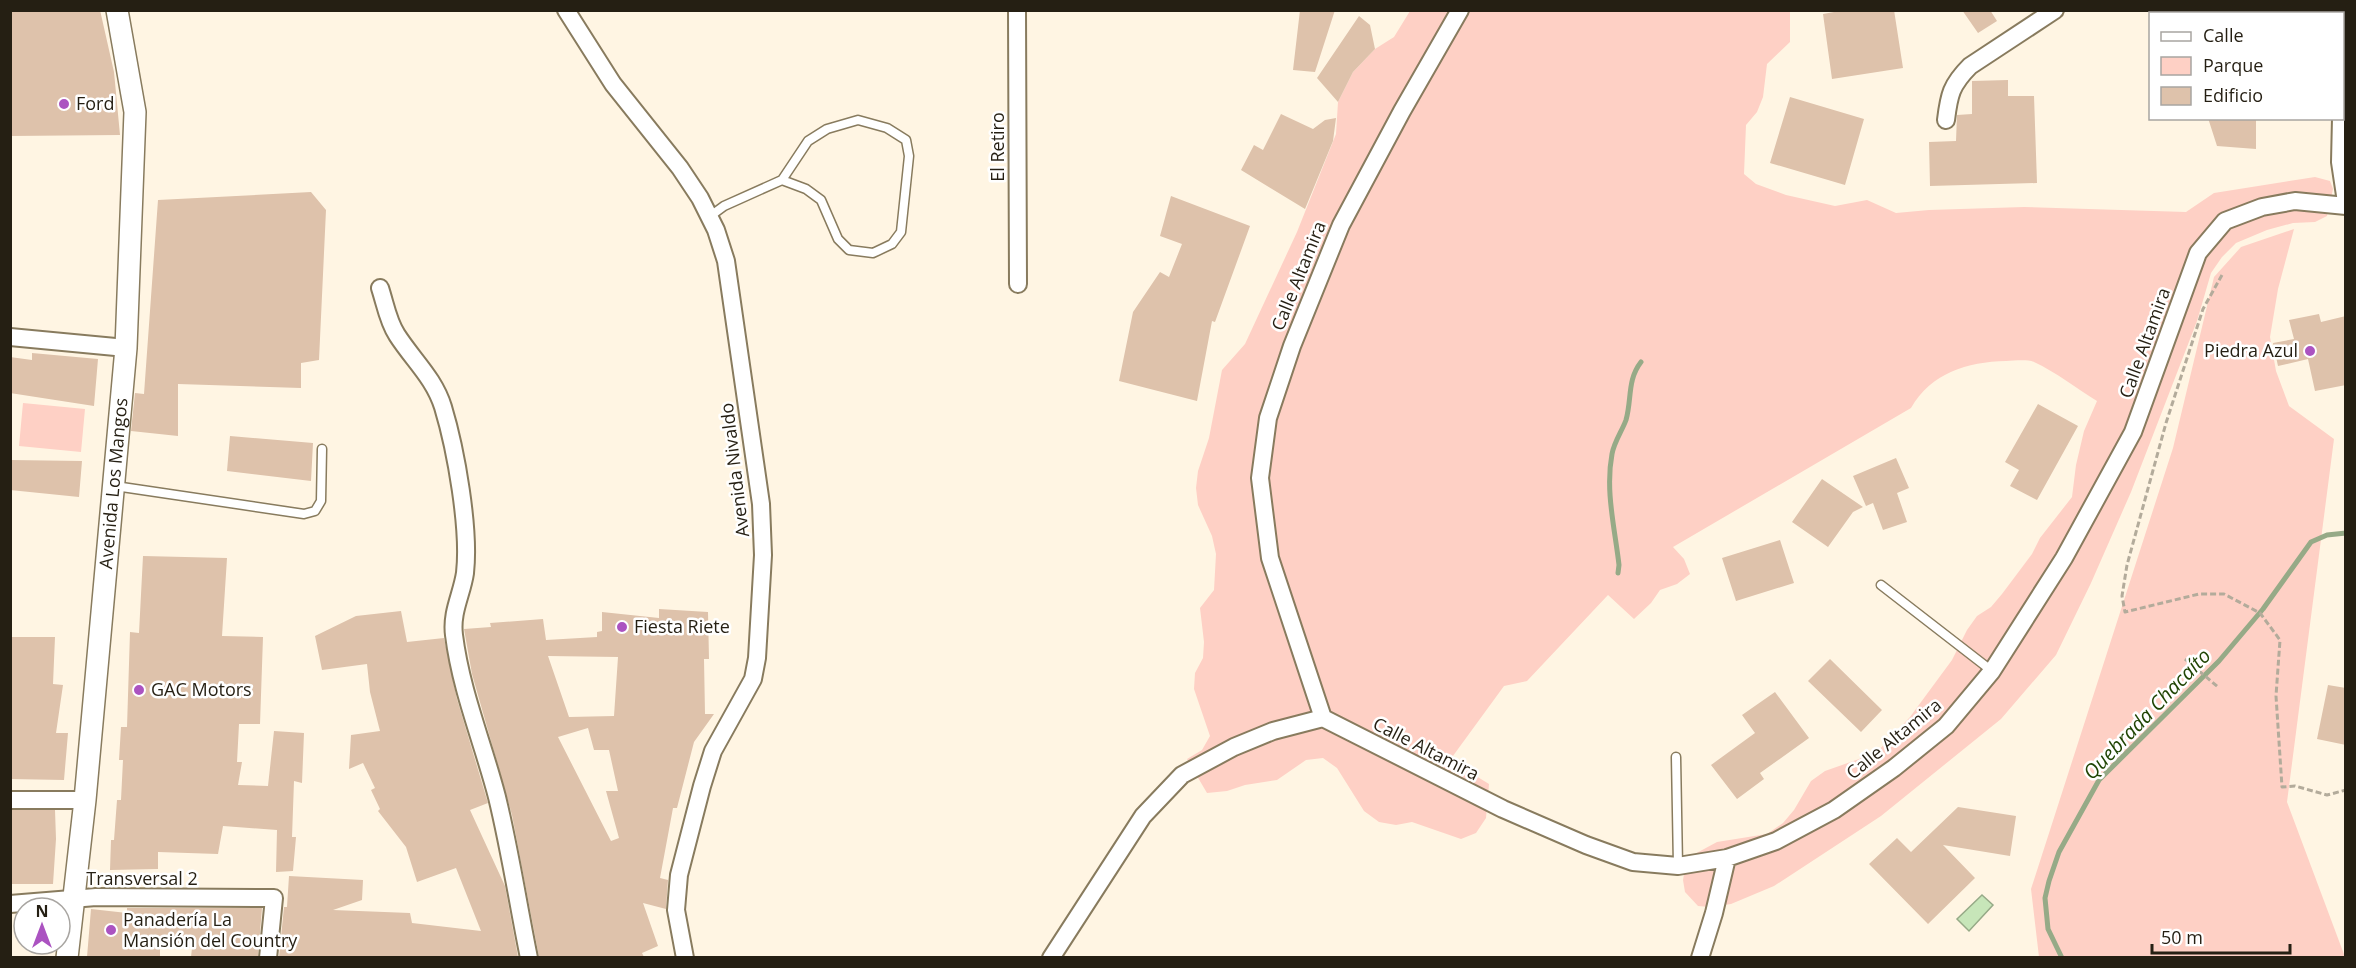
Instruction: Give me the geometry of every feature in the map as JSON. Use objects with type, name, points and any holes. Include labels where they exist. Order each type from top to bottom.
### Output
[{"type":"street","name":"Avenida Los Mangos","points":[[67,957],[85,800],[126,348],[135,112],[117,10]]},
{"type":"street","name":"Avenida Nivaldo","points":[[566,10],[613,84],[680,168],[700,198],[709,217],[726,261],[761,504],[763,555],[757,658],[753,679],[713,751],[679,875],[676,910],[685,957]]},
{"type":"street","name":"El Retiro","points":[[1017,10],[1018,284]]},
{"type":"street","name":"Calle Altamira","points":[[1460,10],[1402,111],[1341,225],[1292,346],[1268,418],[1260,478],[1270,558],[1323,718],[1503,809],[1586,845],[1633,862],[1678,866],[1727,858],[1776,841],[1834,810],[1894,768],[1947,726],[1992,671],[2064,558],[2133,432],[2198,253],[2225,221],[2262,207],[2295,201],[2346,204]]},
{"type":"street","points":[[1946,120],[1950,92],[1966,71],[2055,10]]},
{"type":"street","points":[[2341,120],[2340,162],[2346,204]]},
{"type":"street","points":[[380,288],[395,333],[433,384],[442,406],[449,434],[460,488],[465,551],[465,574],[454,609],[453,632],[464,686],[497,798],[529,957]]},
{"type":"street","points":[[10,337],[126,348]]},
{"type":"street","points":[[1051,957],[1143,816],[1182,775],[1234,747],[1273,731],[1323,718]]},
{"type":"street","points":[[10,800],[85,800]]},
{"type":"street","points":[[1700,957],[1714,914],[1727,858]]},
{"type":"street","name":"Transversal 2","points":[[10,904],[96,897],[274,898],[268,957]]},
{"type":"lane","points":[[709,217],[724,206],[782,180],[808,141],[827,129],[858,120],[887,128],[906,140],[909,156],[901,232],[892,244],[873,253],[849,250],[838,238],[821,200],[806,189],[782,180]]},
{"type":"lane","points":[[115,486],[304,514],[315,511],[321,501],[322,450]]},
{"type":"lane","points":[[1881,585],[1992,671]]},
{"type":"lane","points":[[1676,757],[1678,866]]},
{"type":"path","points":[[2222,276],[2203,309],[2166,423],[2127,565],[2122,596],[2125,612],[2199,594],[2224,594],[2260,613],[2280,640],[2276,696],[2282,787],[2295,786],[2327,795],[2346,790]]},
{"type":"path","points":[[2185,660],[2218,687]]},
{"type":"green space","points":[[1410,11],[1790,11],[1790,42],[1767,64],[1763,97],[1757,112],[1746,125],[1744,174],[1756,184],[1786,195],[1835,206],[1867,200],[1896,213],[2024,207],[2186,212],[2214,193],[2315,177],[2330,181],[2333,189],[2327,216],[2315,222],[2293,223],[2267,230],[2236,243],[2211,273],[2197,321],[2131,492],[2056,655],[2001,719],[1881,816],[1774,886],[1731,904],[1698,906],[1685,892],[1683,880],[1686,863],[1691,856],[1717,842],[1767,834],[1783,823],[1794,810],[1811,781],[1825,771],[1876,753],[1910,717],[1952,660],[1977,616],[1991,607],[2002,594],[2032,554],[2040,538],[2072,497],[2084,431],[2097,401],[2031,361],[1992,362],[1964,367],[1951,372],[1929,386],[1911,408],[1673,547],[1684,559],[1690,574],[1677,584],[1660,590],[1651,603],[1634,619],[1608,595],[1527,681],[1504,686],[1450,760],[1489,784],[1486,818],[1476,833],[1461,839],[1412,822],[1396,825],[1379,822],[1364,811],[1337,768],[1323,758],[1306,760],[1277,780],[1207,793],[1187,759],[1202,750],[1210,736],[1194,689],[1195,673],[1203,658],[1204,642],[1200,608],[1214,590],[1216,554],[1212,536],[1198,505],[1196,488],[1198,471],[1209,438],[1222,370],[1245,344],[1297,232],[1336,134],[1338,102],[1353,72],[1375,49],[1394,37]]},
{"type":"green space","points":[[2294,229],[2278,289],[2270,337],[2276,371],[2289,406],[2334,439],[2287,802],[2345,957],[2039,957],[2031,889],[2173,448],[2214,277],[2241,247]]},
{"type":"green space","points":[[23,403],[85,409],[81,452],[19,446]]},
{"type":"shaded area","points":[[1982,895],[1993,905],[1969,931],[1957,919]]},
{"type":"building","name":"Ford","points":[[10,10],[100,10],[114,72],[120,135],[10,136]]},
{"type":"building","points":[[1300,10],[1335,10],[1315,72],[1293,70]]},
{"type":"building","points":[[1845,10],[1894,10],[1903,68],[1832,79],[1823,14]]},
{"type":"building","points":[[1962,10],[1990,10],[1997,21],[1978,33]]},
{"type":"building","points":[[1359,16],[1370,25],[1375,49],[1353,72],[1338,102],[1317,78]]},
{"type":"building","points":[[2008,80],[2008,96],[2034,96],[2037,183],[1930,186],[1929,142],[1956,141],[1957,115],[1972,114],[1972,81]]},
{"type":"building","points":[[1790,97],[1864,119],[1845,185],[1770,163]]},
{"type":"building","points":[[1281,114],[1313,129],[1325,120],[1336,118],[1333,141],[1305,209],[1241,170],[1254,145],[1263,150]]},
{"type":"building","points":[[2209,120],[2256,120],[2256,149],[2217,146]]},
{"type":"building","points":[[311,192],[326,210],[319,360],[301,363],[301,388],[178,384],[178,436],[131,431],[135,393],[144,394],[158,200]]},
{"type":"building","points":[[1171,196],[1250,226],[1215,322],[1212,321],[1197,401],[1119,381],[1133,312],[1160,272],[1169,277],[1182,244],[1160,236]]},
{"type":"building","name":"Piedra Azul","points":[[2319,314],[2321,322],[2346,316],[2346,385],[2315,391],[2308,359],[2278,366],[2273,343],[2294,339],[2289,320]]},
{"type":"building","points":[[32,353],[98,359],[94,406],[10,393],[10,357],[32,360]]},
{"type":"building","points":[[2038,404],[2078,426],[2037,500],[2010,486],[2019,470],[2005,462]]},
{"type":"building","points":[[230,436],[313,443],[311,481],[227,471]]},
{"type":"building","points":[[1896,458],[1909,488],[1897,493],[1907,522],[1883,530],[1873,503],[1866,506],[1853,476]]},
{"type":"building","points":[[10,460],[82,461],[79,497],[10,490]]},
{"type":"building","points":[[1822,479],[1863,507],[1853,512],[1828,547],[1792,522]]},
{"type":"building","points":[[1780,540],[1794,583],[1736,601],[1722,558]]},
{"type":"building","points":[[143,556],[227,558],[222,636],[263,637],[260,724],[239,724],[237,762],[242,762],[238,785],[268,786],[274,731],[304,733],[302,783],[294,781],[292,837],[296,837],[293,871],[276,872],[277,830],[223,826],[218,854],[158,852],[158,869],[110,870],[111,840],[114,840],[117,800],[121,800],[123,760],[119,760],[121,727],[127,727],[130,632],[139,633]]},
{"type":"building","points":[[659,609],[708,612],[709,659],[704,659],[705,714],[714,714],[694,742],[677,808],[673,808],[660,878],[668,880],[666,909],[643,903],[658,946],[642,953],[644,957],[539,957],[512,815],[472,674],[464,629],[491,627],[490,623],[543,619],[546,640],[597,637],[597,632],[602,631],[602,612],[659,618]],"holes":[[[548,656],[618,657],[614,716],[569,717]],[[588,728],[594,750],[609,750],[618,791],[606,791],[619,838],[611,841],[558,737]]]},
{"type":"building","points":[[401,611],[407,642],[444,638],[457,699],[488,803],[470,810],[505,886],[518,957],[279,957],[284,907],[287,907],[289,876],[363,880],[362,900],[333,910],[410,913],[412,923],[481,931],[456,868],[417,882],[406,847],[378,811],[380,809],[371,790],[375,788],[363,763],[349,769],[351,735],[380,731],[370,692],[367,664],[322,670],[315,636],[356,616]]},
{"type":"building","points":[[10,637],[55,637],[53,684],[63,685],[56,733],[68,733],[64,780],[10,779]]},
{"type":"building","points":[[1830,659],[1882,710],[1861,732],[1808,681]]},
{"type":"building","points":[[2328,685],[2346,688],[2346,745],[2317,739]]},
{"type":"building","points":[[1775,692],[1809,738],[1760,773],[1764,779],[1737,799],[1711,765],[1755,733],[1742,715]]},
{"type":"building","points":[[1958,807],[2016,816],[2010,856],[1943,845],[1975,878],[1928,924],[1869,864],[1897,838],[1911,852]]},
{"type":"building","points":[[10,810],[55,810],[53,884],[10,884]]},
{"type":"building","points":[[127,908],[262,908],[258,957],[191,957],[192,948],[160,946],[160,957],[87,957],[91,909],[127,913]]},
{"type":"waterway","points":[[1618,573],[1619,565],[1611,510],[1610,468],[1613,450],[1626,420],[1634,376],[1641,362]]},
{"type":"waterway","name":"Quebrada Chacaíto","points":[[2062,958],[2048,929],[2045,898],[2059,852],[2099,780],[2219,661],[2263,609],[2311,542],[2327,535],[2346,533]]},
{"type":"place","name":"Ford","points":[[64,104]]},
{"type":"place","name":"Piedra Azul","points":[[2310,351]]},
{"type":"place","name":"Fiesta Riete","points":[[622,627]]},
{"type":"place","name":"GAC Motors","points":[[139,690]]},
{"type":"place","name":"Panadería La Mansión del Country","points":[[111,930]]}]
